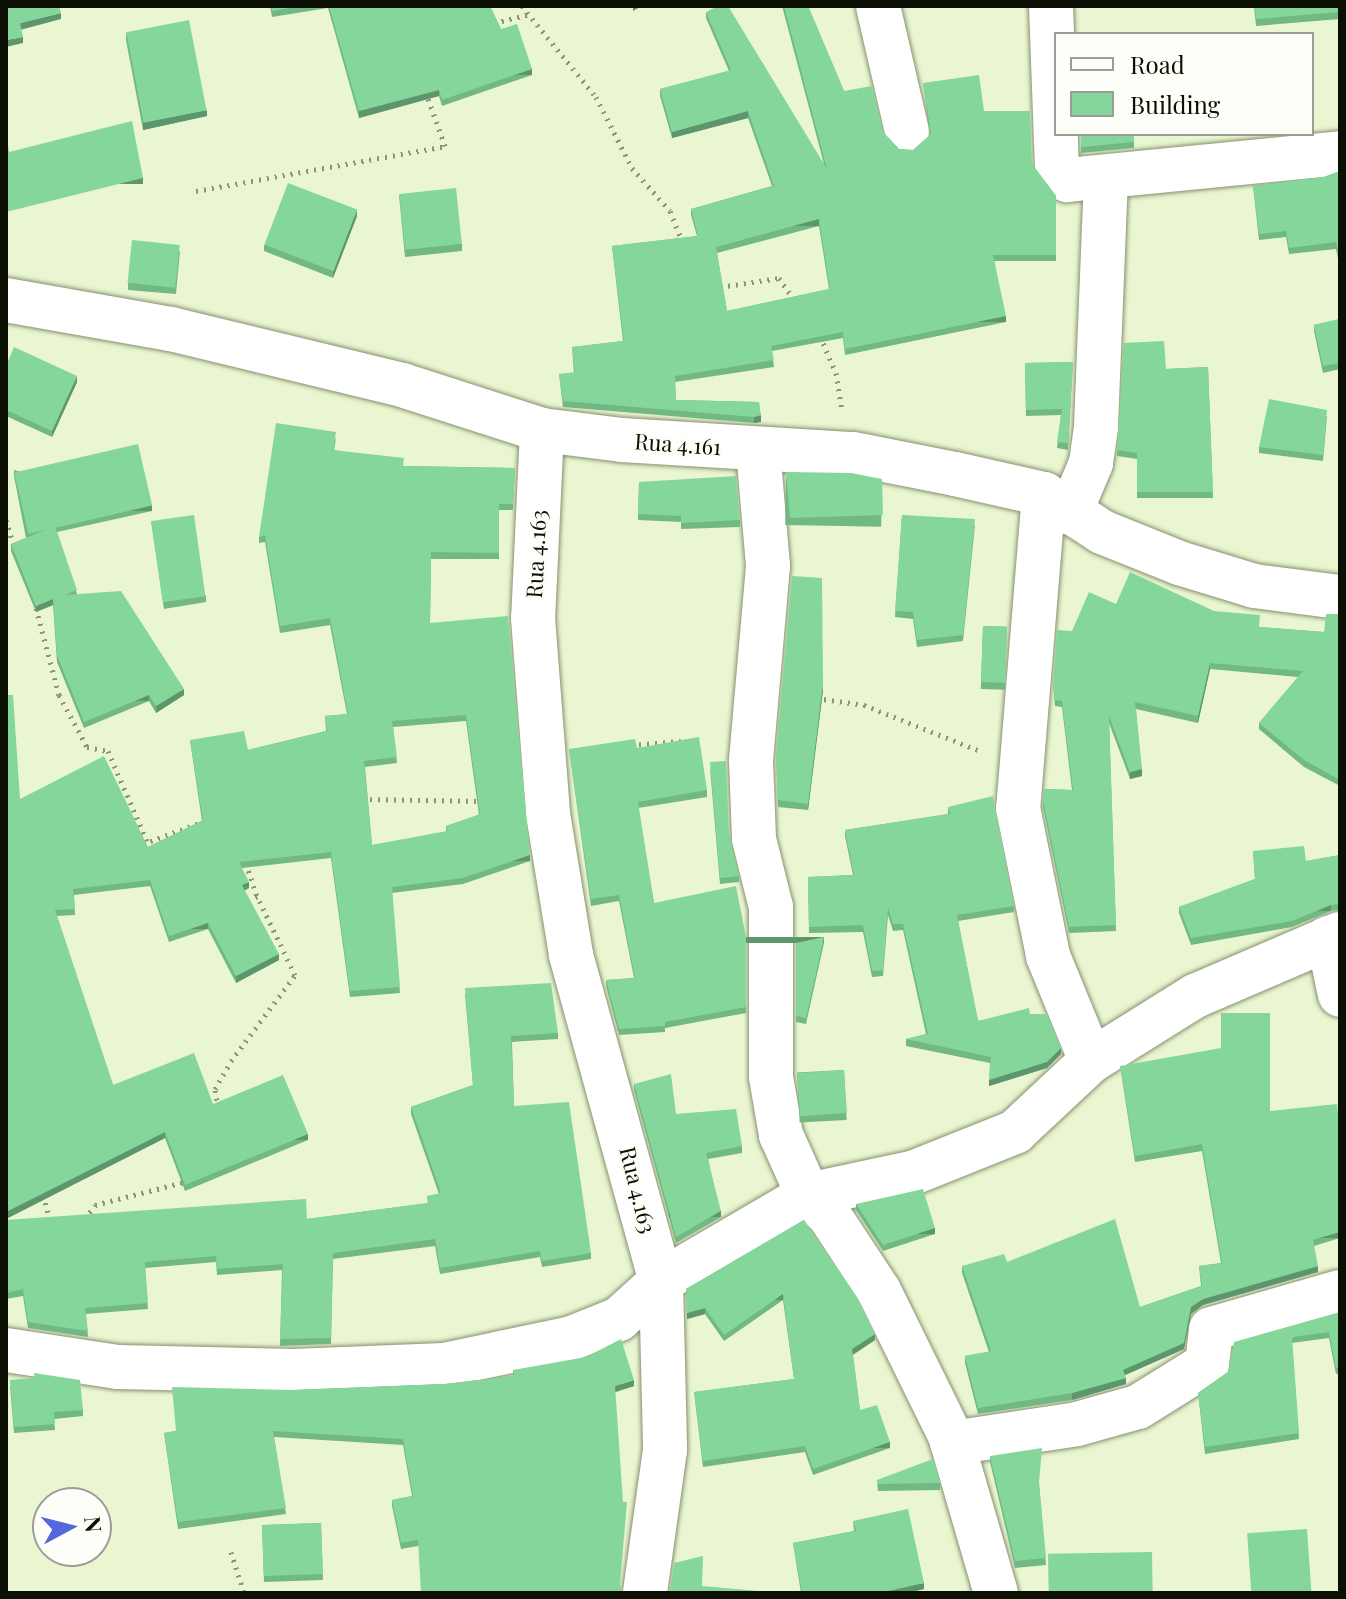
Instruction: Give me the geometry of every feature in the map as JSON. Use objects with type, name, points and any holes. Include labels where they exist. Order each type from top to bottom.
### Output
[{"type":"street","points":[[878,6],[907,132]]},
{"type":"street","points":[[1051,6],[1054,87]]},
{"type":"street","points":[[1056,136],[1057,168],[1067,180],[1106,180],[1340,153]]},
{"type":"street","points":[[1091,1061],[1048,956],[1018,808],[1020,754],[1030,703],[1057,504],[1091,463],[1096,426],[1106,180]]},
{"type":"street","name":"Rua 4.161","points":[[6,300],[171,329],[402,385],[542,430],[854,454],[1057,504],[1102,532],[1239,582],[1340,597]]},
{"type":"street","name":"Rua 4.163","points":[[542,430],[533,618],[548,814],[571,955],[661,1281],[665,1450],[645,1593]]},
{"type":"street","points":[[758,449],[768,566],[755,715],[754,839],[771,907],[771,1077],[781,1135],[808,1195],[829,1215],[879,1291],[952,1443],[996,1593]]},
{"type":"street","points":[[6,1350],[118,1367],[293,1371],[444,1365],[584,1333],[619,1319],[661,1281],[808,1195],[915,1172],[1015,1132],[1091,1061],[1195,996],[1334,936],[1340,995]]},
{"type":"street","points":[[952,1443],[1077,1424],[1138,1407],[1207,1364],[1211,1329],[1340,1292]]},
{"type":"path","points":[[522,6],[596,97],[632,168],[670,211],[685,251]]},
{"type":"path","points":[[485,28],[530,14]]},
{"type":"path","points":[[196,191],[445,146],[425,79]]},
{"type":"path","points":[[712,281],[723,289],[779,278],[805,315]]},
{"type":"path","points":[[814,327],[836,373],[854,454]]},
{"type":"path","points":[[6,520],[20,566]]},
{"type":"path","points":[[33,602],[59,695],[87,747],[108,751],[147,841]]},
{"type":"path","points":[[623,746],[755,715],[864,705],[982,752],[1020,754]]},
{"type":"path","points":[[347,799],[505,799],[548,814]]},
{"type":"path","points":[[138,847],[147,841],[209,820]]},
{"type":"path","points":[[223,1122],[215,1089],[268,1008],[295,975],[257,896],[242,856]]},
{"type":"path","points":[[238,910],[257,896]]},
{"type":"path","points":[[40,1178],[53,1229]]},
{"type":"path","points":[[81,1231],[95,1205],[193,1180]]},
{"type":"path","points":[[231,1552],[244,1593]]},
{"type":"building","points":[[6,6],[59,6],[61,13],[20,23],[23,37],[6,40]]},
{"type":"building","points":[[271,6],[302,6],[272,11]]},
{"type":"building","points":[[329,6],[490,6],[501,29],[517,24],[532,69],[442,100],[439,90],[359,111]]},
{"type":"building","points":[[718,6],[728,6],[827,169],[784,6],[808,6],[844,91],[872,86],[883,132],[899,149],[913,150],[931,134],[923,83],[979,75],[984,111],[1030,111],[1032,164],[1056,196],[1056,255],[993,255],[1006,316],[845,349],[843,332],[771,346],[774,360],[675,376],[676,400],[759,402],[761,415],[754,417],[563,401],[559,374],[575,372],[572,347],[624,341],[612,246],[698,236],[691,209],[774,186],[748,111],[672,132],[660,89],[731,70],[706,12]],"holes":[[[819,219],[830,289],[727,311],[716,247]]]},
{"type":"building","points":[[1255,6],[1340,6],[1340,12],[1256,19]]},
{"type":"building","points":[[189,20],[207,110],[144,123],[126,32]]},
{"type":"building","points":[[132,121],[143,178],[6,212],[6,130],[9,152]]},
{"type":"building","points":[[1081,136],[1134,136],[1134,142],[1081,147]]},
{"type":"building","points":[[1340,171],[1340,262],[1336,242],[1289,248],[1286,231],[1259,234],[1253,186],[1324,177]]},
{"type":"building","points":[[288,183],[357,210],[333,271],[264,245]]},
{"type":"building","points":[[456,188],[462,244],[405,250],[399,194]]},
{"type":"building","points":[[132,240],[180,245],[175,288],[128,283]]},
{"type":"building","points":[[1340,319],[1340,363],[1323,366],[1314,325]]},
{"type":"building","points":[[1164,341],[1166,369],[1208,367],[1213,492],[1137,492],[1137,453],[1117,450],[1124,343]]},
{"type":"building","points":[[14,347],[77,376],[52,431],[6,410],[6,366]]},
{"type":"building","points":[[1073,362],[1068,443],[1057,442],[1062,409],[1026,410],[1025,363]]},
{"type":"building","points":[[1269,399],[1327,410],[1323,455],[1259,447]]},
{"type":"building","points":[[276,423],[336,432],[333,450],[404,458],[403,466],[515,468],[513,504],[499,504],[499,553],[431,552],[430,623],[508,616],[530,855],[463,878],[392,887],[400,987],[350,991],[331,852],[239,862],[249,882],[242,885],[279,954],[236,976],[208,923],[169,936],[150,880],[73,889],[75,909],[55,910],[113,1085],[194,1053],[213,1104],[283,1075],[308,1134],[185,1185],[165,1132],[6,1212],[6,695],[13,695],[20,799],[104,756],[148,847],[203,820],[190,740],[244,731],[248,750],[327,731],[325,716],[348,714],[330,618],[280,626],[265,535],[259,537]],"holes":[[[466,715],[480,814],[446,826],[447,831],[372,845],[364,761],[397,757],[392,721]]]},
{"type":"building","points":[[138,444],[152,505],[28,534],[14,473]]},
{"type":"building","points":[[786,472],[851,473],[882,479],[883,515],[790,518]]},
{"type":"building","points":[[736,476],[740,520],[681,523],[681,516],[638,514],[639,482]]},
{"type":"building","points":[[194,515],[205,596],[163,602],[151,521]]},
{"type":"building","points":[[902,515],[975,519],[963,635],[917,640],[913,612],[895,611]]},
{"type":"building","points":[[55,526],[77,590],[65,595],[121,591],[184,689],[156,706],[149,695],[84,722],[57,655],[53,599],[36,606],[11,544]]},
{"type":"building","points":[[1130,572],[1214,611],[1260,615],[1259,627],[1324,632],[1326,614],[1340,614],[1340,780],[1304,760],[1259,723],[1303,671],[1210,663],[1198,716],[1135,702],[1142,769],[1130,772],[1109,716],[1116,925],[1069,927],[1043,800],[1044,789],[1073,790],[1062,701],[1055,700],[1053,685],[1057,630],[1072,631],[1089,592],[1116,604]]},
{"type":"building","points":[[792,576],[822,578],[823,683],[808,804],[778,800],[776,754]]},
{"type":"building","points":[[983,626],[1007,627],[1005,683],[981,682]]},
{"type":"building","points":[[699,737],[707,790],[638,802],[654,903],[736,886],[746,937],[746,1007],[665,1022],[665,1026],[619,1029],[606,980],[635,978],[619,895],[591,899],[569,749],[635,739],[637,748]]},
{"type":"building","points":[[726,761],[729,834],[739,876],[720,878],[710,762]]},
{"type":"building","points":[[993,796],[1014,906],[957,915],[978,1021],[1029,1008],[1030,1014],[1047,1014],[1061,1048],[1047,1062],[989,1080],[991,1057],[906,1039],[928,1034],[903,924],[893,924],[888,908],[883,970],[872,971],[863,925],[809,927],[808,877],[854,875],[845,830],[950,814],[948,807]]},
{"type":"building","points":[[1304,846],[1306,861],[1340,855],[1340,904],[1292,921],[1191,938],[1179,907],[1255,879],[1253,851]]},
{"type":"building","points":[[824,937],[806,1018],[796,1016],[796,943]]},
{"type":"building","points":[[551,983],[558,1033],[511,1036],[514,1106],[569,1102],[591,1253],[542,1261],[540,1251],[440,1268],[435,1239],[333,1253],[331,1338],[280,1339],[283,1264],[217,1269],[216,1256],[145,1262],[148,1303],[85,1308],[88,1331],[28,1322],[23,1289],[6,1293],[6,1220],[306,1199],[307,1219],[429,1203],[427,1196],[441,1193],[411,1107],[473,1085],[465,988]]},
{"type":"building","points":[[1221,1013],[1270,1013],[1270,1111],[1337,1104],[1340,1232],[1313,1240],[1318,1266],[1203,1299],[1191,1307],[1184,1343],[1123,1370],[1126,1378],[1072,1393],[978,1408],[965,1356],[991,1351],[962,1266],[1004,1254],[1007,1262],[1115,1219],[1140,1307],[1202,1286],[1199,1266],[1222,1263],[1202,1144],[1135,1156],[1120,1066],[1221,1048]]},
{"type":"building","points":[[844,1070],[847,1113],[800,1116],[797,1073]]},
{"type":"building","points":[[671,1074],[676,1114],[736,1109],[742,1146],[706,1153],[721,1211],[676,1237],[634,1084]]},
{"type":"building","points":[[923,1189],[935,1228],[883,1245],[856,1204]]},
{"type":"building","points":[[804,1220],[857,1297],[875,1334],[852,1349],[860,1410],[877,1405],[890,1442],[813,1469],[805,1446],[703,1461],[694,1392],[794,1379],[783,1294],[724,1335],[705,1308],[687,1313],[686,1289]]},
{"type":"building","points":[[1340,1312],[1340,1367],[1336,1368],[1329,1332],[1292,1337],[1299,1433],[1205,1447],[1198,1393],[1228,1372],[1234,1342]]},
{"type":"building","points":[[621,1339],[634,1380],[615,1386],[623,1502],[627,1502],[620,1584],[622,1593],[421,1593],[418,1540],[401,1543],[392,1500],[413,1496],[403,1439],[273,1431],[286,1508],[178,1522],[164,1433],[176,1431],[172,1387],[293,1390],[445,1384],[514,1376],[513,1370],[586,1357]]},
{"type":"building","points":[[34,1373],[80,1380],[83,1410],[54,1412],[55,1424],[14,1427],[10,1380],[35,1378]]},
{"type":"building","points":[[1042,1448],[1039,1482],[1046,1558],[1015,1561],[990,1456]]},
{"type":"building","points":[[933,1459],[940,1483],[878,1484],[877,1480]]},
{"type":"building","points":[[908,1509],[924,1583],[879,1593],[802,1593],[793,1543],[856,1531],[853,1521]]},
{"type":"building","points":[[321,1523],[323,1574],[264,1576],[262,1525]]},
{"type":"building","points":[[1307,1529],[1311,1593],[1251,1593],[1247,1533]]},
{"type":"building","points":[[1152,1552],[1153,1593],[1049,1593],[1048,1554]]},
{"type":"building","points":[[703,1556],[702,1586],[780,1593],[668,1593],[674,1563]]}]
